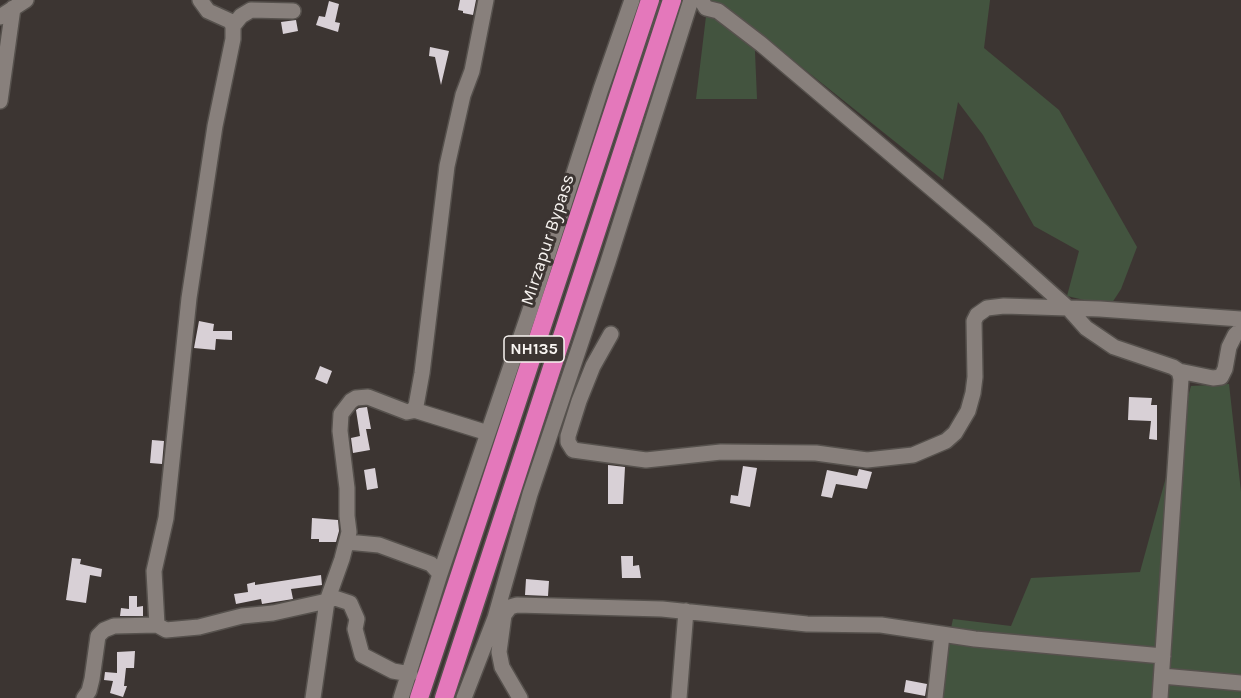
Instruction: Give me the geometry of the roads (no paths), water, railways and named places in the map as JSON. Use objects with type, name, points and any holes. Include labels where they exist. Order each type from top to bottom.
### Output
[{"type":"highway","name":"Mirzapur Bypass","points":[[419,698],[650,0]]},
{"type":"highway","name":"NH135","points":[[444,698],[672,0]]},
{"type":"street","points":[[200,0],[204,8],[226,18],[233,26]]},
{"type":"street","points":[[414,410],[422,373],[447,166],[463,95],[472,71],[486,0]]},
{"type":"street","points":[[401,698],[440,574],[531,307],[597,99],[632,0]]},
{"type":"street","points":[[464,698],[495,618],[530,494],[691,0]]},
{"type":"street","points":[[701,0],[706,8],[718,11],[760,44],[984,233],[1070,309],[1086,328],[1114,347],[1179,371],[1213,378],[1221,377],[1225,372],[1229,347],[1241,329]]},
{"type":"street","points":[[0,101],[8,6]]},
{"type":"street","points":[[157,625],[154,572],[166,518],[189,298],[215,126],[233,39],[233,26],[241,16],[251,10],[293,11]]},
{"type":"street","points":[[611,334],[596,359],[579,401],[568,436],[568,442],[573,450],[646,460],[721,452],[816,453],[867,460],[913,455],[946,441],[955,433],[965,417],[973,393],[974,321],[982,310],[1004,306],[1100,309],[1241,319]]},
{"type":"street","points":[[1160,698],[1181,379],[1179,371]]},
{"type":"street","points":[[313,698],[327,601],[349,532],[347,488],[340,431],[341,414],[351,401],[368,397],[407,412],[414,410],[488,433]]},
{"type":"street","points":[[550,436],[568,442]]},
{"type":"street","points":[[347,542],[379,545],[431,564],[440,574]]},
{"type":"street","points":[[84,698],[89,691],[92,679],[96,642],[101,632],[114,626],[157,625],[166,630],[199,627],[335,598],[350,603],[357,619],[355,629],[362,655],[393,671],[410,674]]},
{"type":"street","points":[[520,698],[502,666],[499,652],[504,615],[510,607],[517,605],[598,606],[686,611],[807,624],[881,625],[942,635],[1163,656]]},
{"type":"street","points":[[679,698],[686,611]]},
{"type":"street","points":[[935,698],[942,635]]},
{"type":"street","points":[[1162,676],[1241,683]]}]
